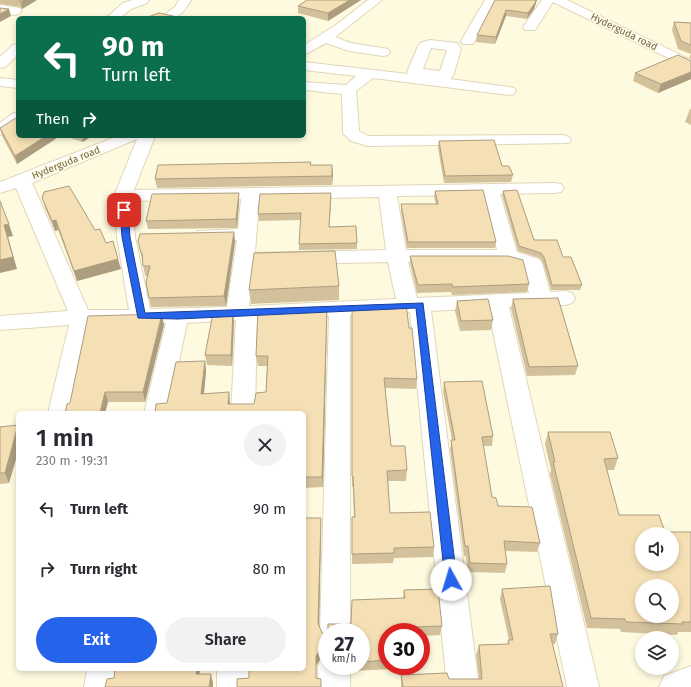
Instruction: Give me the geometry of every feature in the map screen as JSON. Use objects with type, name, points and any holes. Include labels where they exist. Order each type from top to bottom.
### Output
[{"type":"street","points":[[114,16],[127,6],[143,0]]},
{"type":"street","points":[[168,16],[180,8],[184,0]]},
{"type":"street","points":[[306,50],[341,28],[376,0]]},
{"type":"street","points":[[468,41],[491,0]]},
{"type":"street","points":[[530,27],[548,0]]},
{"type":"street","name":"Hyderguda road","points":[[557,0],[591,11],[691,65]]},
{"type":"street","points":[[0,8],[16,11]]},
{"type":"street","points":[[324,38],[349,47],[383,52]]},
{"type":"street","points":[[0,64],[16,50]]},
{"type":"street","points":[[306,66],[372,74],[436,78],[509,91]]},
{"type":"street","points":[[306,86],[349,90],[364,77],[372,74]]},
{"type":"street","points":[[0,82],[16,84]]},
{"type":"street","points":[[349,90],[351,133],[357,138],[368,141],[563,140]]},
{"type":"street","name":"Hyderguda road","points":[[1,187],[22,181],[127,138]]},
{"type":"street","points":[[141,316],[134,237],[123,196],[146,138]]},
{"type":"street","points":[[22,181],[81,316],[60,411]]},
{"type":"street","points":[[123,196],[555,188]]},
{"type":"street","points":[[490,189],[508,256]]},
{"type":"street","points":[[387,192],[397,256],[414,305],[463,687]]},
{"type":"street","points":[[243,411],[242,312],[246,234],[250,194]]},
{"type":"street","points":[[186,236],[246,234]]},
{"type":"street","points":[[245,259],[397,256],[508,256],[532,263],[541,299]]},
{"type":"street","points":[[0,323],[81,316],[178,316],[565,298]]},
{"type":"street","points":[[497,301],[583,687]]},
{"type":"street","points":[[335,623],[340,308]]},
{"type":"street","points":[[156,411],[178,316]]},
{"type":"street","points":[[100,687],[103,671]]},
{"type":"street","points":[[233,671],[233,687]]},
{"type":"street","points":[[334,675],[334,687]]},
{"type":"street","points":[[675,687],[691,681]]},
{"type":"building","points":[[307,0],[350,0],[328,13],[298,6]]},
{"type":"building","points":[[495,0],[536,0],[528,13],[506,10],[496,37],[477,35]]},
{"type":"building","points":[[0,8],[9,9],[0,14]]},
{"type":"building","points":[[159,13],[173,16],[151,16]]},
{"type":"building","points":[[674,22],[691,23],[691,45],[681,41]]},
{"type":"building","points":[[678,55],[691,61],[691,72],[661,84],[635,73]]},
{"type":"building","points":[[16,118],[16,138],[43,138],[15,156],[0,128]]},
{"type":"building","points":[[494,140],[502,166],[509,166],[513,175],[445,176],[439,141]]},
{"type":"building","points":[[311,162],[310,165],[332,165],[332,176],[155,179],[158,165]]},
{"type":"building","points":[[69,186],[95,230],[100,229],[106,243],[113,241],[118,259],[74,271],[56,220],[52,221],[42,198],[44,192]]},
{"type":"building","points":[[483,190],[496,242],[408,242],[401,204],[438,204],[435,191]]},
{"type":"building","points":[[517,190],[534,240],[557,240],[563,257],[571,257],[582,285],[552,285],[544,257],[541,253],[519,246],[503,191]]},
{"type":"building","points":[[239,193],[236,219],[146,221],[152,194]]},
{"type":"building","points":[[331,193],[329,227],[356,226],[357,243],[299,244],[301,213],[258,214],[260,194]]},
{"type":"building","points":[[0,201],[9,224],[4,225],[13,257],[0,260]]},
{"type":"building","points":[[234,232],[224,296],[149,298],[146,282],[150,266],[143,266],[142,253],[138,241],[140,234]]},
{"type":"building","points":[[335,251],[339,286],[249,290],[254,253]]},
{"type":"building","points":[[410,256],[508,256],[523,260],[529,284],[453,287],[452,284],[418,285]]},
{"type":"building","points":[[558,298],[578,366],[529,367],[513,299]]},
{"type":"building","points":[[488,299],[493,320],[461,321],[457,301]]},
{"type":"building","points":[[406,304],[409,328],[412,328],[417,379],[384,378],[391,446],[405,446],[407,470],[387,471],[390,513],[430,512],[434,547],[394,548],[394,553],[352,554],[352,517],[355,517],[352,476],[352,306]]},
{"type":"building","points":[[327,308],[322,477],[306,477],[306,411],[155,411],[156,404],[167,403],[176,362],[205,361],[201,394],[229,392],[228,404],[254,404],[256,393],[266,392],[268,356],[256,356],[258,310]]},
{"type":"building","points":[[233,311],[231,355],[205,355],[213,313]]},
{"type":"building","points":[[162,314],[143,392],[105,392],[100,411],[65,411],[67,404],[70,403],[88,316]]},
{"type":"building","points":[[482,381],[493,436],[482,437],[492,497],[496,498],[498,506],[532,507],[540,543],[504,541],[507,564],[470,563],[468,546],[465,546],[451,440],[455,440],[444,382]]},
{"type":"building","points":[[16,425],[16,432],[5,473],[0,473],[0,427]]},
{"type":"building","points":[[548,432],[610,432],[618,458],[604,459],[619,515],[659,515],[663,527],[635,527],[635,571],[679,571],[679,532],[691,532],[691,622],[682,622],[683,624],[654,623],[679,623],[679,579],[635,579],[635,622],[626,622],[625,619],[591,618],[553,462],[555,462]]},
{"type":"building","points":[[306,518],[321,518],[318,653],[316,657],[316,678],[321,679],[321,687],[237,687],[237,679],[249,678],[249,671],[306,671]]},
{"type":"building","points":[[550,586],[558,634],[550,634],[563,687],[403,687],[401,675],[430,675],[430,674],[447,673],[449,679],[482,679],[479,645],[509,644],[508,640],[513,640],[502,589]]},
{"type":"building","points":[[438,589],[442,626],[430,626],[430,623],[378,623],[378,661],[370,661],[370,623],[351,623],[352,600],[405,598],[404,590]]},
{"type":"building","points":[[115,671],[197,671],[196,674],[211,674],[209,687],[105,687],[107,679],[114,678]]},
{"type":"route","points":[[124,210],[126,237],[141,316],[178,316],[420,305],[451,580]]}]
